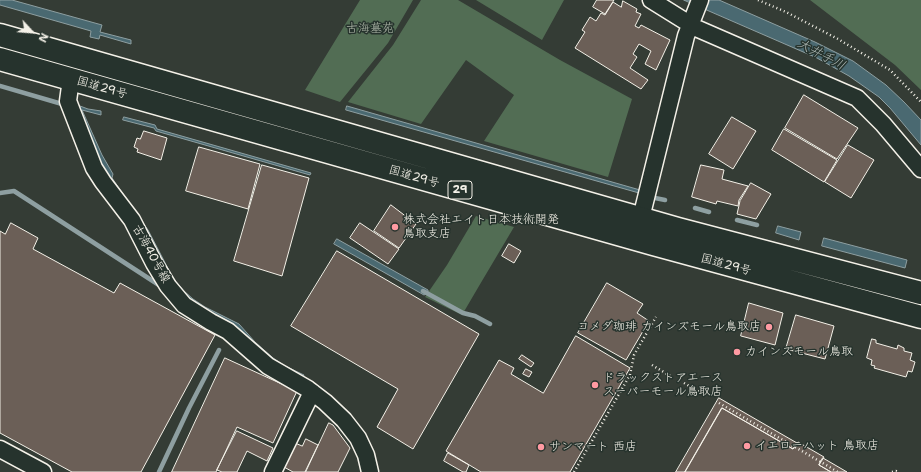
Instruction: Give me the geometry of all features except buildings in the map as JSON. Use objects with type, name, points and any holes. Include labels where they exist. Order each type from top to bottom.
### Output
[{"type":"highway","name":"国道29号","points":[[0,35],[641,218],[921,293]]},
{"type":"highway","name":"国道29号","points":[[0,59],[660,246],[921,317]]},
{"type":"street","points":[[651,0],[696,28],[858,98],[884,124],[921,169]]},
{"type":"street","points":[[641,218],[690,24],[700,0]]},
{"type":"street","name":"古海40号線","points":[[71,79],[68,101],[94,168],[132,220],[154,263],[168,286],[184,305],[228,331],[268,366],[312,392],[344,420],[358,438],[366,455],[370,472]]},
{"type":"street","points":[[273,472],[312,392]]},
{"type":"street","points":[[0,449],[42,472]]},
{"type":"path","points":[[758,0],[786,12],[838,39],[890,70],[921,102]]},
{"type":"path","points":[[574,472],[630,375],[634,355],[656,317]]},
{"type":"path","points":[[652,365],[672,376]]},
{"type":"path","points":[[684,383],[703,394]]},
{"type":"path","points":[[719,403],[838,472]]},
{"type":"path","points":[[892,472],[898,472]]},
{"type":"green space","name":"古海墓苑","points":[[360,0],[413,0],[388,43],[340,102],[305,90]]},
{"type":"green space","points":[[421,0],[458,0],[560,60],[632,99],[608,177],[484,141],[514,95],[466,60],[421,124],[348,102],[393,45]]},
{"type":"green space","points":[[476,0],[564,0],[542,40]]},
{"type":"green space","points":[[810,0],[921,0],[921,90],[895,65]]},
{"type":"green space","points":[[476,216],[514,227],[479,286],[447,265]]},
{"type":"green space","points":[[447,265],[479,286],[462,315],[425,297]]},
{"type":"water","points":[[0,0],[12,0],[102,25],[100,32],[131,40],[131,44],[100,35],[99,39],[90,37],[91,31],[0,5]]},
{"type":"water","name":"大井手川","points":[[684,0],[719,0],[815,42],[853,61],[886,85],[921,120],[921,145],[879,97],[849,76],[817,58]]},
{"type":"water","points":[[72,103],[88,109],[101,111],[101,115],[82,110],[102,155],[113,174],[112,178],[148,230],[173,278],[193,299],[205,307],[239,324],[255,342],[273,358],[285,366],[304,375],[301,382],[197,306],[178,290],[104,172]]},
{"type":"water","points":[[347,106],[640,190],[639,193],[346,110]]},
{"type":"water","points":[[124,117],[155,125],[157,129],[311,173],[310,175],[156,131],[154,128],[123,120]]},
{"type":"water","points":[[778,226],[801,232],[799,240],[776,233]]},
{"type":"water","points":[[824,238],[907,260],[905,268],[822,246]]},
{"type":"water","points":[[337,239],[428,290],[428,293],[424,295],[334,244]]},
{"type":"waterway","points":[[0,86],[62,104]]},
{"type":"waterway","points":[[0,193],[14,191],[162,287]]},
{"type":"waterway","points":[[655,198],[665,200]]},
{"type":"waterway","points":[[695,208],[709,212]]},
{"type":"waterway","points":[[737,220],[757,225]]},
{"type":"waterway","points":[[423,291],[463,313],[475,316],[490,324]]},
{"type":"waterway","points":[[159,472],[189,408],[219,350]]},
{"type":"place","name":"株式会社エイト日本技術開発 鳥取支店","points":[[395,227]]},
{"type":"place","name":"コメダ珈琲 カインズモール鳥取店","points":[[769,327]]},
{"type":"place","name":"カインズモール鳥取","points":[[737,352]]},
{"type":"place","name":"ドラックストアエース スーパーモール鳥取店","points":[[595,385]]},
{"type":"place","name":"イエローハット 鳥取店","points":[[747,446]]},
{"type":"place","name":"サンマート 西店","points":[[541,447]]}]
